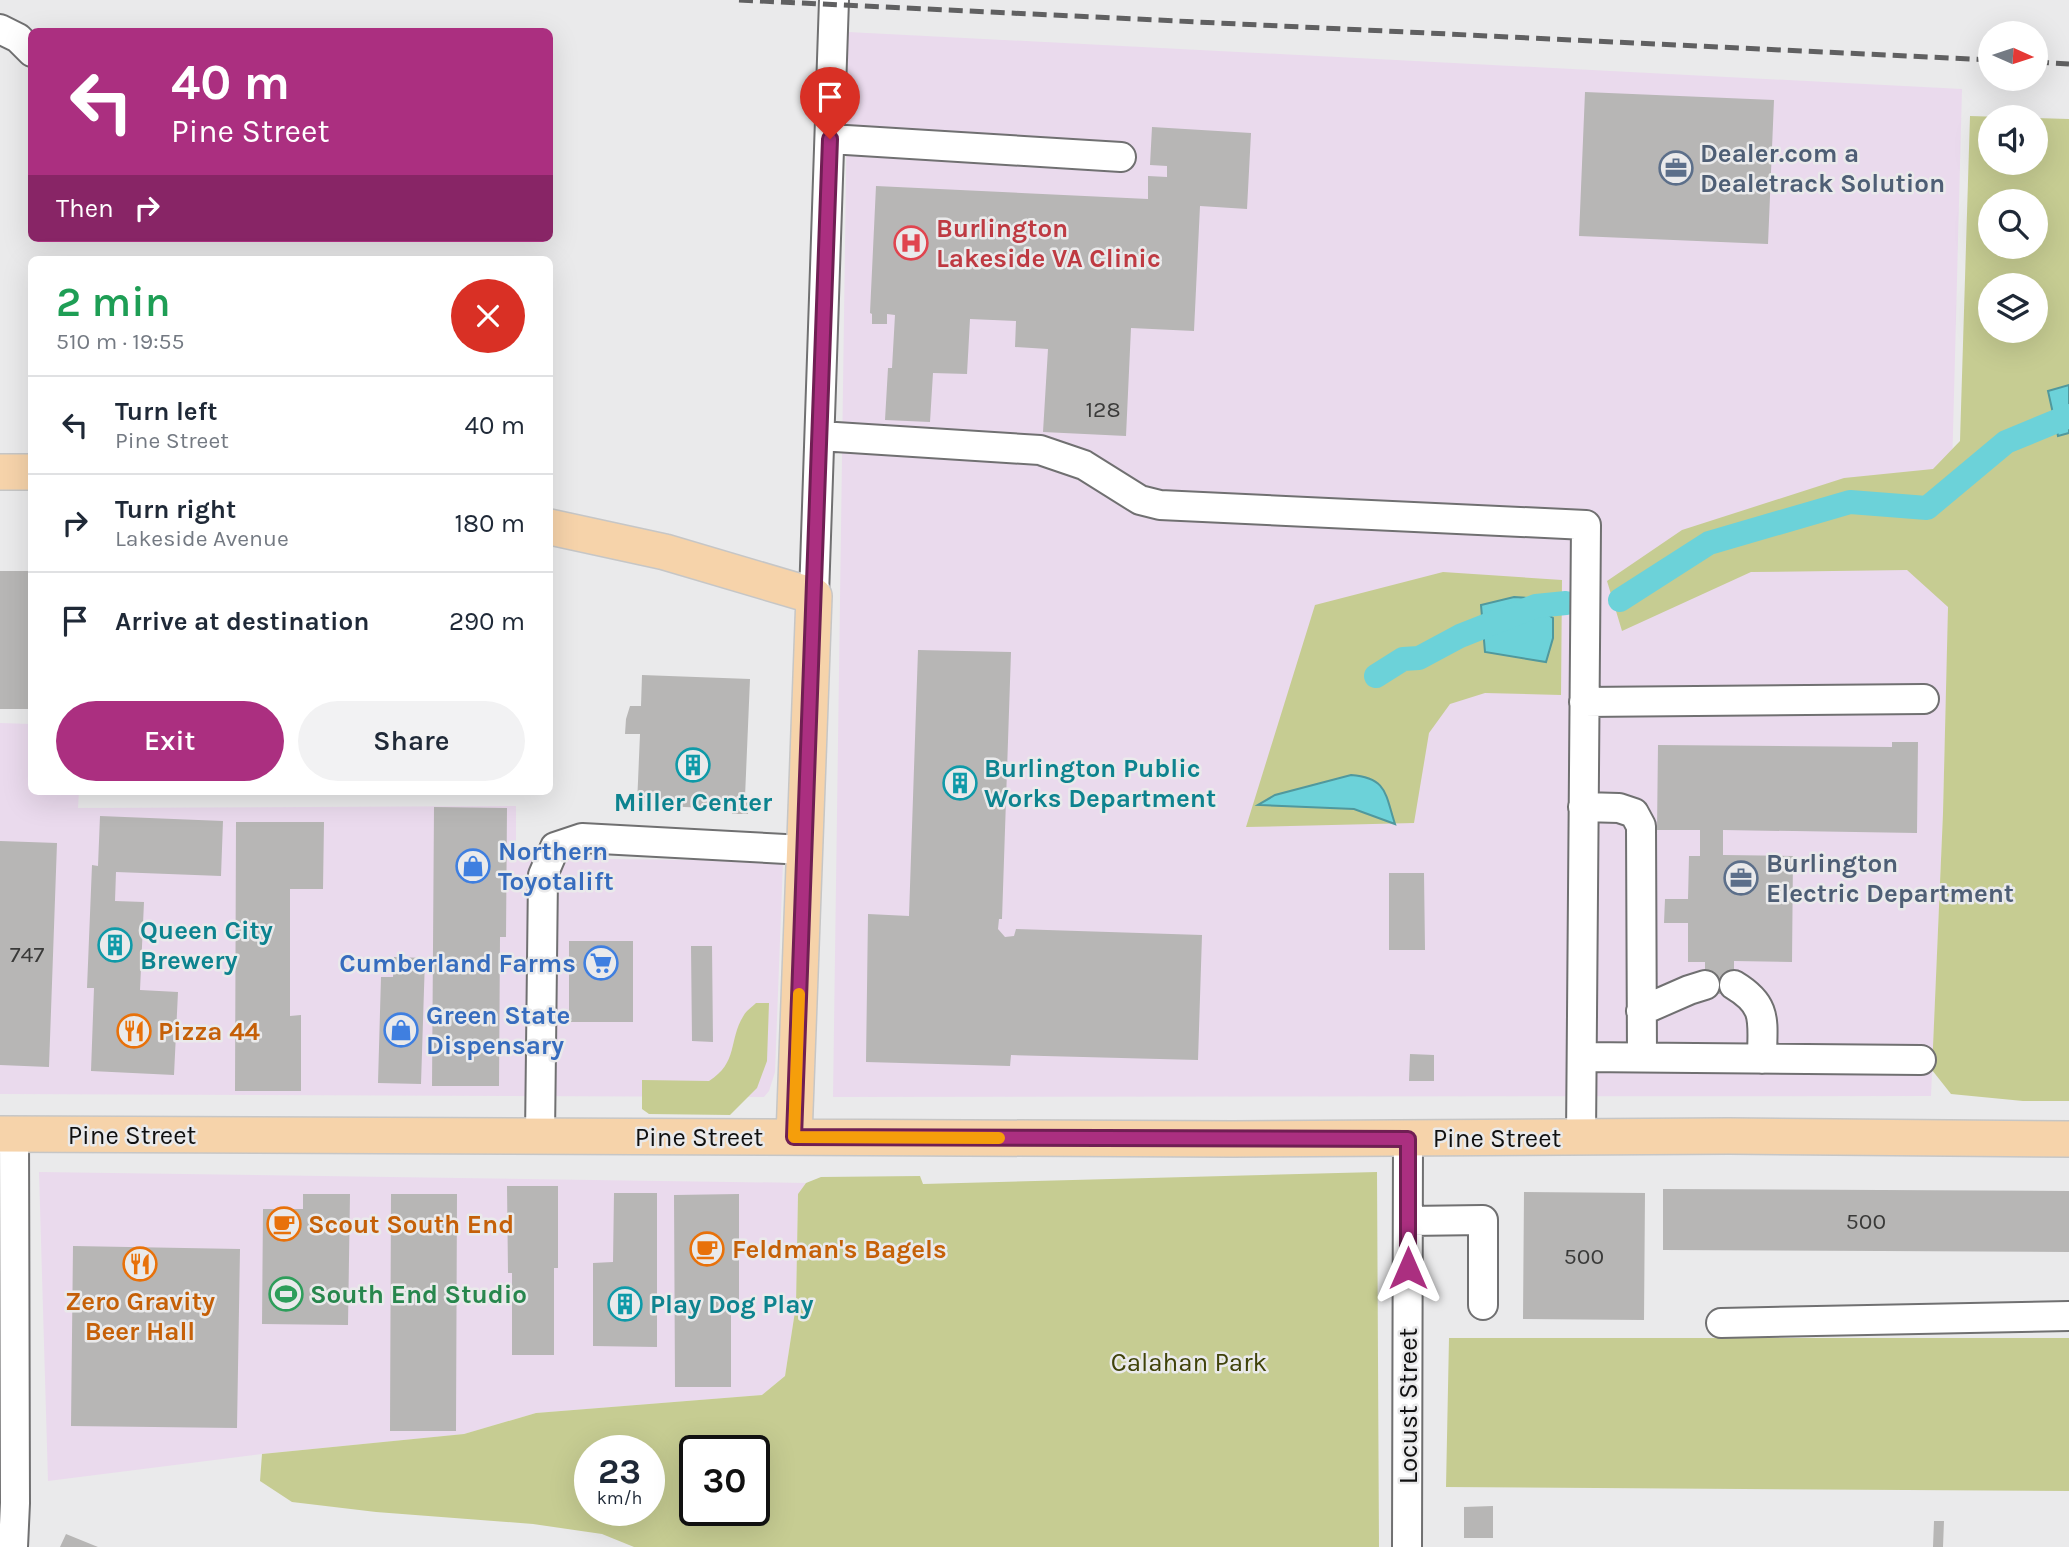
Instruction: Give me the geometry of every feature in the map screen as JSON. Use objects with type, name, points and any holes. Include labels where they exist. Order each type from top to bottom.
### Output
[{"type":"main road","points":[[0,472],[28,472]]},
{"type":"main road","points":[[553,528],[665,552],[814,596],[794,1137]]},
{"type":"main road","name":"Pine Street","points":[[7,1134],[2069,1139]]},
{"type":"street","points":[[814,596],[834,0]]},
{"type":"street","points":[[0,29],[18,38],[28,48]]},
{"type":"street","points":[[830,139],[1121,157]]},
{"type":"street","points":[[820,436],[1040,450],[1084,465],[1140,499],[1160,505],[1586,525],[1581,1137]]},
{"type":"street","points":[[1584,702],[1924,699]]},
{"type":"street","points":[[1583,807],[1619,808],[1634,813],[1641,826],[1642,1058]]},
{"type":"street","points":[[540,1136],[543,874],[555,846],[582,838],[804,850]]},
{"type":"street","points":[[1642,1012],[1705,985]]},
{"type":"street","points":[[1734,985],[1751,995],[1759,1005],[1762,1059]]},
{"type":"street","points":[[1582,1057],[1921,1060]]},
{"type":"street","points":[[7,1134],[15,1503],[13,1547]]},
{"type":"street","name":"Locust Street","points":[[1407,1547],[1408,1139]]},
{"type":"street","points":[[1408,1221],[1483,1220],[1483,1305]]},
{"type":"street","points":[[1721,1323],[2069,1316]]},
{"type":"shaded area","points":[[848,32],[1962,89],[1943,813],[1931,1096],[833,1097]]},
{"type":"shaded area","points":[[0,723],[28,724],[28,795],[79,795],[78,808],[516,806],[516,858],[783,861],[775,1072],[769,1091],[764,1097],[0,1094]]},
{"type":"shaded area","points":[[39,1172],[806,1183],[798,1194],[796,1305],[785,1376],[762,1395],[536,1413],[464,1434],[262,1454],[48,1481]]},
{"type":"green space","points":[[1970,116],[1978,116],[1978,175],[2048,175],[2048,118],[2069,119],[2069,385],[2049,391],[2058,436],[2069,433],[2069,1101],[2023,1101],[1951,1094],[1932,1070],[1943,813],[1948,607],[1907,570],[1751,572],[1622,631],[1607,581],[1682,530],[1844,478],[1933,469],[1960,441]]},
{"type":"green space","points":[[1443,572],[1562,580],[1561,695],[1485,693],[1450,704],[1429,733],[1414,823],[1246,827],[1315,605]]},
{"type":"green space","points":[[756,1003],[769,1003],[767,1061],[757,1088],[730,1115],[649,1114],[642,1109],[642,1080],[709,1081],[718,1074],[729,1058],[739,1024]]},
{"type":"green space","name":"Calahan Park","points":[[1377,1172],[1379,1547],[634,1547],[602,1534],[533,1524],[376,1512],[292,1502],[260,1481],[262,1454],[464,1434],[536,1413],[762,1395],[785,1376],[796,1305],[798,1194],[806,1183],[821,1177],[920,1176],[923,1184]]},
{"type":"green space","points":[[1449,1338],[2069,1338],[2069,1491],[1446,1487]]},
{"type":"water","points":[[2069,385],[2069,433],[2058,436],[2048,391]]},
{"type":"water","points":[[1514,597],[1545,599],[1544,612],[1553,618],[1553,638],[1546,662],[1485,652],[1481,605]]},
{"type":"water","points":[[1351,775],[1372,780],[1383,789],[1395,824],[1354,809],[1258,805],[1275,795]]},
{"type":"building","name":"Dealer.com a Dealetrack Solution","points":[[1585,92],[1774,100],[1768,244],[1579,236]]},
{"type":"building","points":[[1152,127],[1251,133],[1247,209],[1200,206],[1194,331],[1131,328],[1126,436],[1043,432],[1048,349],[1015,347],[1016,321],[970,319],[967,374],[933,373],[930,422],[885,420],[895,315],[887,314],[887,324],[872,324],[870,313],[876,186],[1148,199],[1148,176],[1167,177],[1167,166],[1150,165]]},
{"type":"building","points":[[0,571],[28,571],[28,709],[0,709]]},
{"type":"building","name":"Burlington Public Works Department","points":[[918,650],[1011,652],[1002,919],[999,919],[998,929],[1005,937],[1014,936],[1016,929],[1202,935],[1198,1060],[1011,1055],[1010,1066],[866,1062],[868,914],[909,916]]},
{"type":"building","name":"Miller Center","points":[[642,675],[750,679],[745,797],[749,797],[748,814],[732,814],[732,809],[637,805],[640,734],[625,734],[630,706],[641,706]]},
{"type":"building","name":"Burlington Electric Department","points":[[1892,742],[1918,742],[1917,833],[1723,830],[1723,855],[1793,856],[1792,962],[1734,961],[1734,994],[1705,994],[1705,962],[1688,962],[1688,923],[1664,923],[1665,899],[1688,899],[1689,856],[1700,856],[1700,830],[1657,830],[1658,745],[1892,747]]},
{"type":"building","points":[[434,807],[507,808],[506,937],[500,937],[499,1086],[432,1086]]},
{"type":"building","name":"Queen City Brewery","points":[[100,816],[223,821],[221,876],[116,872],[115,901],[144,902],[140,990],[178,992],[174,1075],[91,1071],[94,988],[87,988],[92,865],[98,866]]},
{"type":"building","points":[[236,822],[324,822],[323,889],[290,889],[290,1016],[301,1015],[301,1091],[235,1091]]},
{"type":"building","points":[[0,841],[57,843],[49,1067],[0,1065]]},
{"type":"building","points":[[1389,873],[1424,873],[1425,950],[1389,950]]},
{"type":"building","name":"Cumberland Farms","points":[[569,941],[633,941],[633,1022],[569,1022]]},
{"type":"building","points":[[691,946],[712,946],[713,1042],[692,1041]]},
{"type":"building","name":"Green State Dispensary","points":[[394,957],[425,958],[421,1084],[378,1083],[381,977],[393,977]]},
{"type":"building","points":[[1410,1054],[1434,1055],[1434,1081],[1409,1081]]},
{"type":"building","points":[[507,1186],[558,1186],[554,1355],[512,1355],[512,1273],[508,1273]]},
{"type":"building","points":[[1663,1189],[2069,1191],[2069,1252],[1663,1250]]},
{"type":"building","points":[[1524,1192],[1645,1193],[1644,1320],[1523,1319]]},
{"type":"building","name":"Play Dog Play","points":[[614,1193],[657,1193],[657,1347],[593,1346],[593,1263],[613,1262]]},
{"type":"building","points":[[303,1194],[350,1194],[348,1325],[262,1324],[263,1209],[303,1209]]},
{"type":"building","points":[[391,1194],[457,1194],[456,1431],[390,1431]]},
{"type":"building","name":"Feldman's Bagels","points":[[739,1194],[739,1303],[731,1304],[731,1387],[675,1387],[674,1195]]},
{"type":"building","points":[[73,1246],[240,1249],[237,1428],[71,1426]]},
{"type":"building","points":[[1493,1506],[1493,1538],[1464,1538],[1464,1507]]},
{"type":"building","points":[[1934,1521],[1944,1521],[1943,1547],[1933,1547]]},
{"type":"building","points":[[66,1534],[98,1547],[60,1547]]},
{"type":"waterway","points":[[1620,600],[1709,543],[1850,502],[1927,508],[2006,442],[2069,416]]},
{"type":"waterway","points":[[1376,676],[1403,659],[1419,658],[1460,636],[1536,606],[1566,603]]},
{"type":"railway","points":[[739,0],[1978,59]]},
{"type":"railway","points":[[2048,63],[2069,64]]},
{"type":"slow traffic","points":[[799,994],[794,1137],[999,1138]]},
{"type":"place","name":"Dealer.com a Dealetrack Solution","points":[[1676,168]]},
{"type":"place","name":"Burlington Lakeside VA Clinic","points":[[911,243]]},
{"type":"place","name":"Miller Center","points":[[693,765]]},
{"type":"place","name":"Burlington Public Works Department","points":[[960,783]]},
{"type":"place","name":"Northern Toyotalift","points":[[473,866]]},
{"type":"place","name":"Burlington Electric Department","points":[[1741,878]]},
{"type":"place","name":"Queen City Brewery","points":[[115,945]]},
{"type":"place","name":"Cumberland Farms","points":[[601,963]]},
{"type":"place","name":"Green State Dispensary","points":[[401,1030]]},
{"type":"place","name":"Pizza 44","points":[[134,1031]]},
{"type":"place","name":"Scout South End","points":[[284,1224]]},
{"type":"place","name":"Feldman's Bagels","points":[[707,1249]]},
{"type":"place","name":"Zero Gravity Beer Hall","points":[[140,1264]]},
{"type":"place","name":"South End Studio","points":[[286,1294]]},
{"type":"place","name":"Play Dog Play","points":[[625,1304]]},
{"type":"route","points":[[830,139],[794,1137],[1408,1139],[1408,1268]]}]
